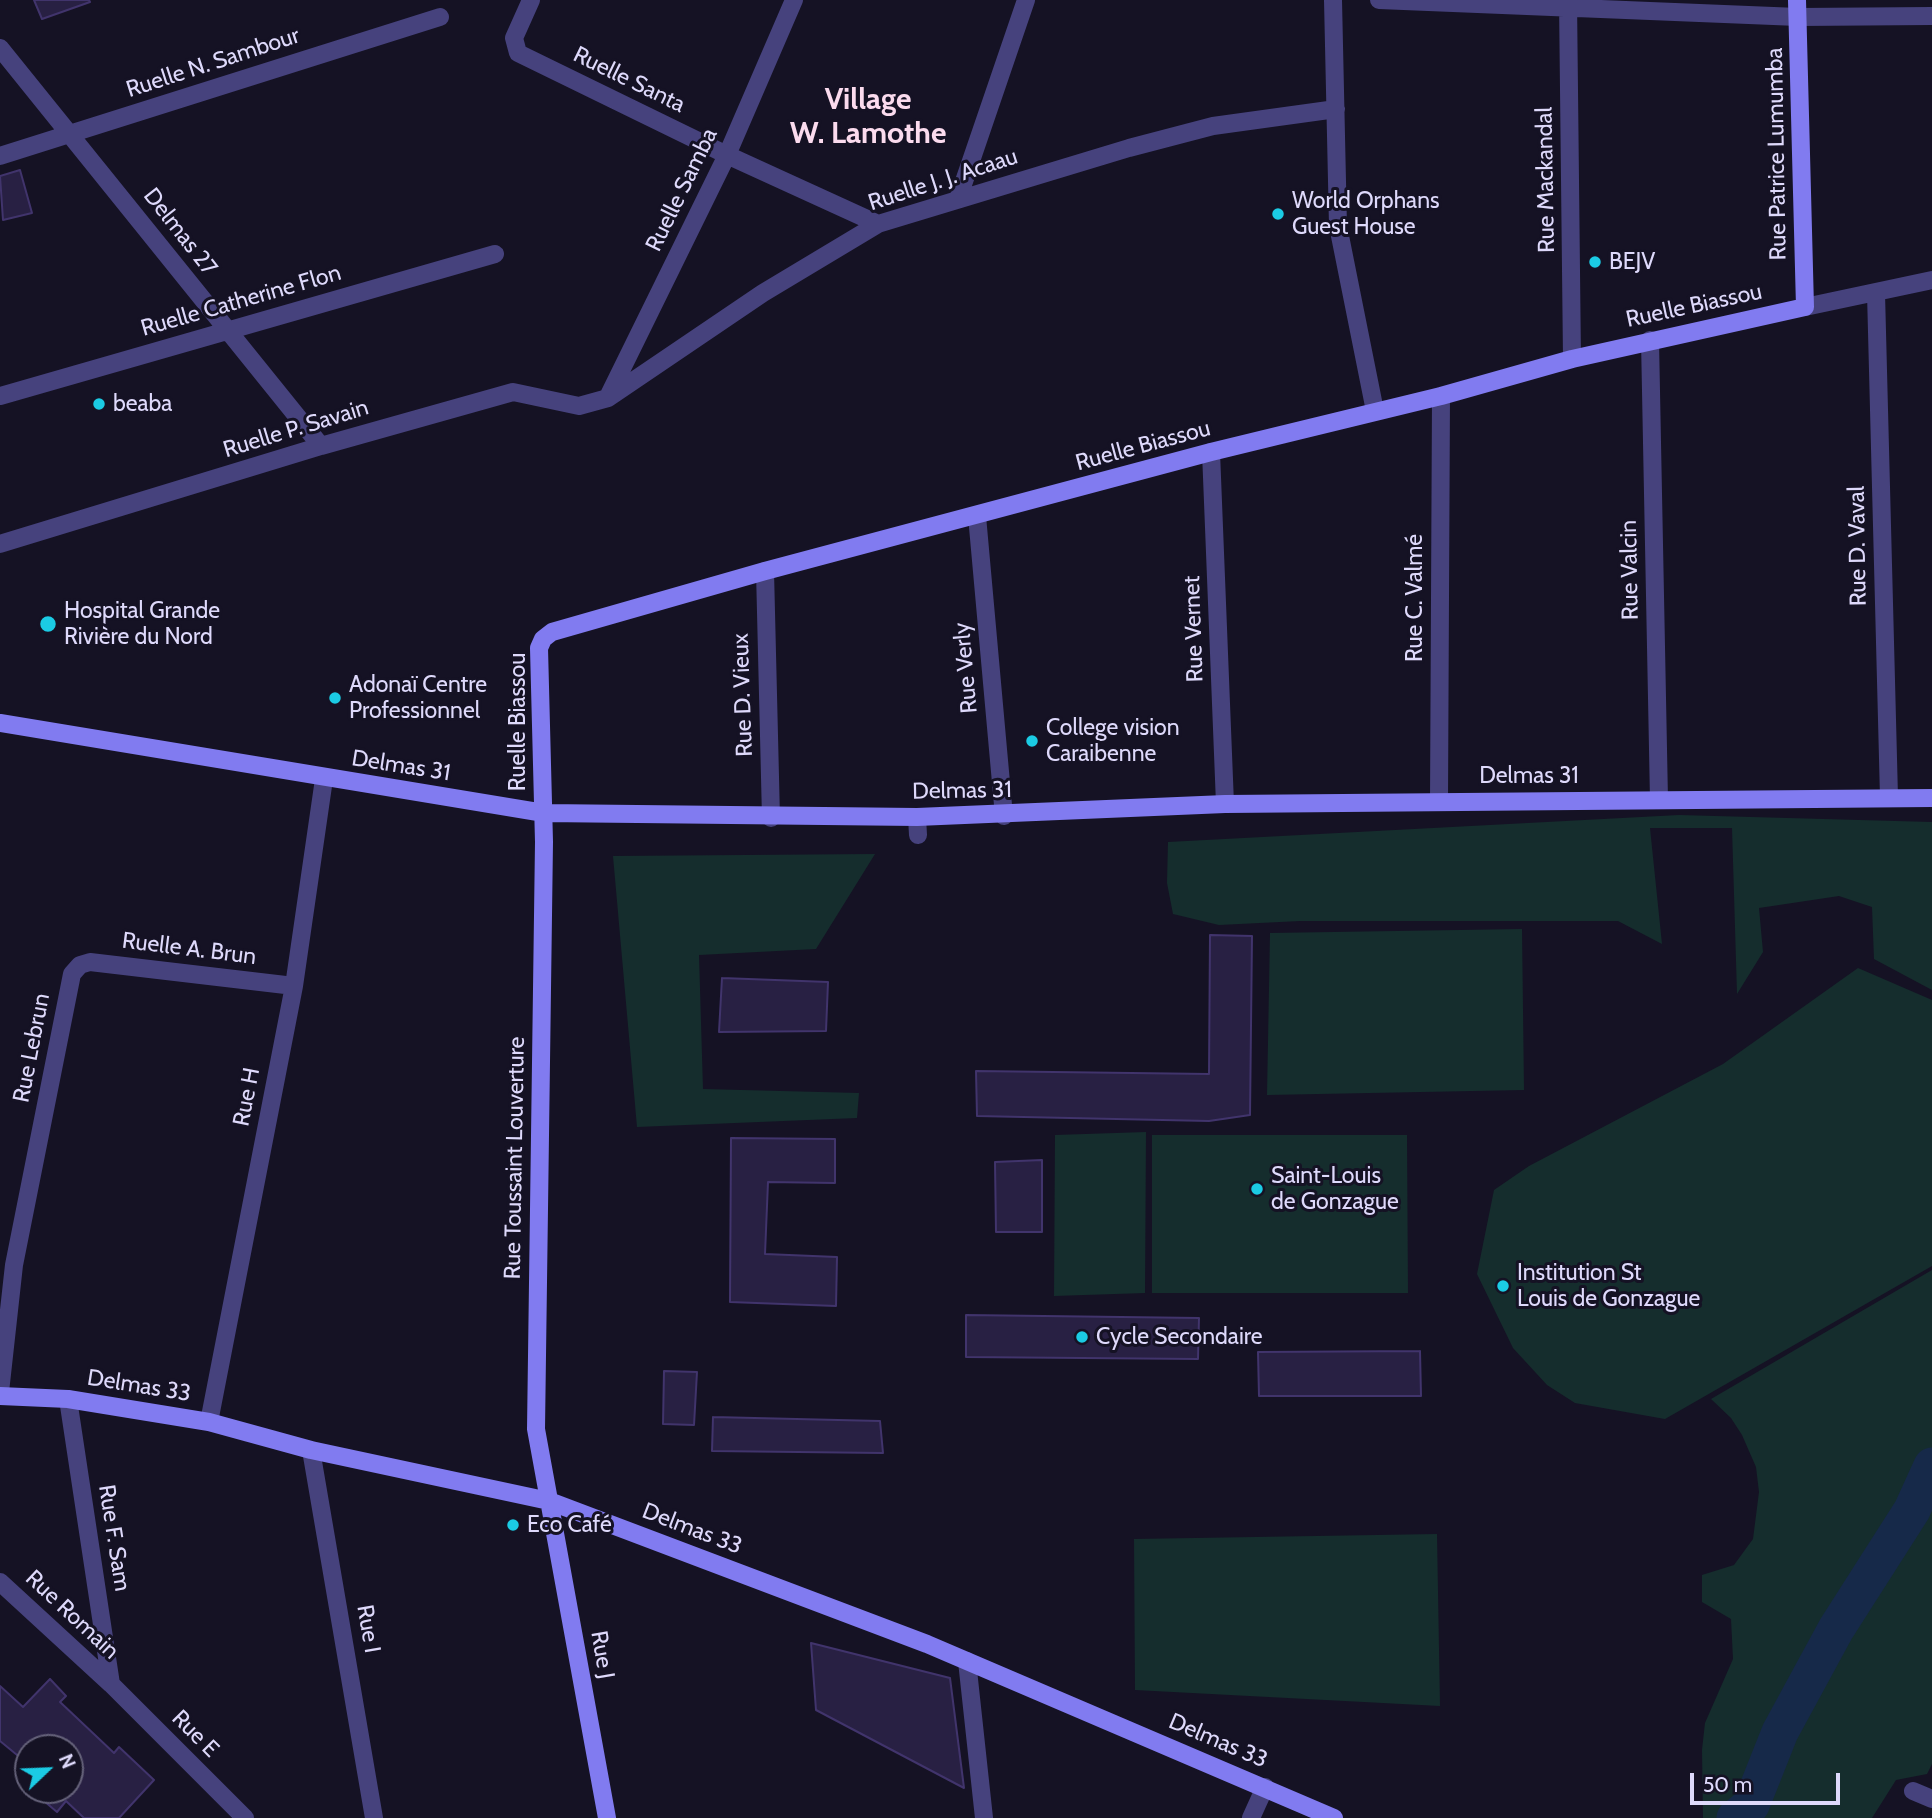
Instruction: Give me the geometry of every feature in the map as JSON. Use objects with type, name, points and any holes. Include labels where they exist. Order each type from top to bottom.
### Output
[{"type":"street","name":"Ruelle Santa","points":[[531,0],[514,38],[518,53],[727,155],[878,224]]},
{"type":"street","name":"Ruelle Samba","points":[[608,398],[727,155],[794,0]]},
{"type":"street","points":[[958,199],[1026,0]]},
{"type":"street","points":[[1333,0],[1338,226],[1375,411]]},
{"type":"street","points":[[1379,0],[1798,8],[1932,16]]},
{"type":"street","name":"Rue Mackandal","points":[[1568,5],[1572,359]]},
{"type":"street","name":"Rue Patrice Lumumba","points":[[1798,8],[1805,307]]},
{"type":"street","name":"Ruelle N. Sambour","points":[[0,156],[440,17]]},
{"type":"street","name":"Delmas 27","points":[[0,48],[321,446]]},
{"type":"street","name":"Ruelle J. J. Acaau","points":[[608,398],[763,293],[878,224],[1129,148],[1213,126],[1336,109]]},
{"type":"street","name":"Ruelle Catherine Flon","points":[[0,396],[495,254]]},
{"type":"street","name":"Ruelle Biassou","points":[[544,813],[540,648],[543,639],[552,632],[765,571],[1211,452],[1441,396],[1572,359],[1932,280]]},
{"type":"street","name":"Rue D. Vaval","points":[[1876,293],[1889,797]]},
{"type":"street","name":"Rue Valcin","points":[[1650,340],[1659,800]]},
{"type":"street","name":"Ruelle P. Savain","points":[[0,544],[321,446],[513,392],[579,406],[608,398]]},
{"type":"street","name":"Rue C. Valmé","points":[[1439,800],[1441,396]]},
{"type":"street","name":"Rue Vernet","points":[[1211,452],[1225,804]]},
{"type":"street","name":"Rue Verly","points":[[978,516],[1004,816]]},
{"type":"street","name":"Rue D. Vieux","points":[[765,571],[771,818]]},
{"type":"street","name":"Delmas 31","points":[[0,723],[324,779],[544,813],[771,818],[918,826],[1004,816],[1225,804],[1439,800],[1932,798]]},
{"type":"street","name":"Rue H","points":[[209,1422],[294,986],[324,779]]},
{"type":"street","name":"Rue Toussaint Louverture","points":[[544,813],[536,1429],[549,1501]]},
{"type":"street","name":"Ruelle A. Brun","points":[[80,965],[90,962],[294,986]]},
{"type":"street","name":"Rue Lebrun","points":[[0,1394],[7,1265],[72,974],[80,965]]},
{"type":"street","name":"Delmas 33","points":[[0,1394],[68,1399],[209,1422],[311,1450],[549,1501],[967,1661],[1334,1818]]},
{"type":"street","name":"Rue F. Sam","points":[[68,1399],[111,1684]]},
{"type":"street","name":"Rue I","points":[[311,1450],[374,1818]]},
{"type":"street","name":"Rue J","points":[[549,1501],[607,1818]]},
{"type":"street","name":"Rue Romain","points":[[0,1582],[111,1684]]},
{"type":"street","points":[[967,1661],[984,1818]]},
{"type":"street","name":"Rue E","points":[[111,1684],[245,1818]]},
{"type":"street","points":[[1251,1818],[1265,1787]]},
{"type":"street","points":[[1913,1791],[1932,1799]]},
{"type":"green space","points":[[1679,815],[1932,822],[1932,990],[1874,959],[1872,907],[1839,896],[1759,908],[1763,952],[1737,994],[1732,828],[1650,828],[1662,944],[1618,921],[1300,921],[1219,925],[1173,914],[1167,883],[1168,842]]},
{"type":"green space","points":[[875,854],[816,949],[699,955],[703,1089],[859,1093],[857,1118],[637,1127],[613,856]]},
{"type":"green space","points":[[1522,929],[1524,1090],[1267,1095],[1270,933]]},
{"type":"green space","points":[[1858,968],[1932,1000],[1932,1266],[1665,1419],[1575,1403],[1547,1385],[1513,1348],[1477,1274],[1494,1190],[1529,1166],[1723,1064]]},
{"type":"green space","points":[[1146,1132],[1145,1293],[1054,1296],[1055,1135]]},
{"type":"green space","points":[[1152,1135],[1407,1135],[1408,1293],[1152,1293]]},
{"type":"green space","points":[[1932,1270],[1932,1764],[1927,1774],[1896,1780],[1872,1818],[1703,1818],[1702,1750],[1705,1723],[1733,1659],[1731,1619],[1702,1602],[1702,1575],[1734,1565],[1753,1539],[1759,1492],[1756,1467],[1742,1435],[1731,1418],[1711,1399]]},
{"type":"green space","points":[[1437,1534],[1440,1706],[1135,1690],[1134,1539]]},
{"type":"building","points":[[34,0],[89,0],[90,2],[42,19]]},
{"type":"building","points":[[20,170],[32,213],[3,220],[0,176]]},
{"type":"building","points":[[1210,935],[1252,936],[1250,1115],[1209,1121],[977,1116],[976,1071],[1209,1074]]},
{"type":"building","points":[[722,978],[828,982],[826,1031],[719,1032]]},
{"type":"building","points":[[731,1138],[835,1139],[835,1183],[768,1182],[765,1254],[837,1257],[836,1306],[730,1302]]},
{"type":"building","points":[[1042,1160],[1042,1232],[996,1232],[995,1162]]},
{"type":"building","name":"Cycle Secondaire","points":[[966,1315],[1199,1318],[1198,1359],[966,1357]]},
{"type":"building","points":[[1420,1351],[1421,1396],[1259,1396],[1258,1352]]},
{"type":"building","points":[[664,1371],[697,1372],[694,1425],[663,1424]]},
{"type":"building","points":[[713,1417],[880,1421],[883,1453],[712,1451]]},
{"type":"building","points":[[811,1643],[950,1678],[964,1788],[816,1710]]},
{"type":"building","points":[[50,1679],[66,1696],[60,1702],[114,1753],[119,1747],[154,1780],[119,1818],[84,1818],[69,1804],[84,1804],[84,1734],[14,1734],[14,1752],[0,1741],[0,1686],[23,1707]]},
{"type":"building","points":[[48,1804],[64,1804],[57,1812]]},
{"type":"waterway","points":[[1735,1818],[1751,1805],[1780,1732],[1836,1629],[1912,1510],[1932,1466]]},
{"type":"place","name":"World Orphans Guest House","points":[[1278,214]]},
{"type":"place","name":"BEJV","points":[[1595,262]]},
{"type":"place","name":"beaba","points":[[99,404]]},
{"type":"place","name":"Hospital Grande Rivière du Nord","points":[[48,624]]},
{"type":"place","name":"Adonaï Centre Professionnel","points":[[335,698]]},
{"type":"place","name":"College vision Caraibenne","points":[[1032,741]]},
{"type":"place","name":"Saint-Louis de Gonzague","points":[[1257,1189]]},
{"type":"place","name":"Institution St Louis de Gonzague","points":[[1503,1286]]},
{"type":"place","name":"Cycle Secondaire","points":[[1082,1337]]},
{"type":"place","name":"Eco Café","points":[[513,1525]]},
{"type":"district","name":"Village W. Lamothe","points":[[868,117]]}]
